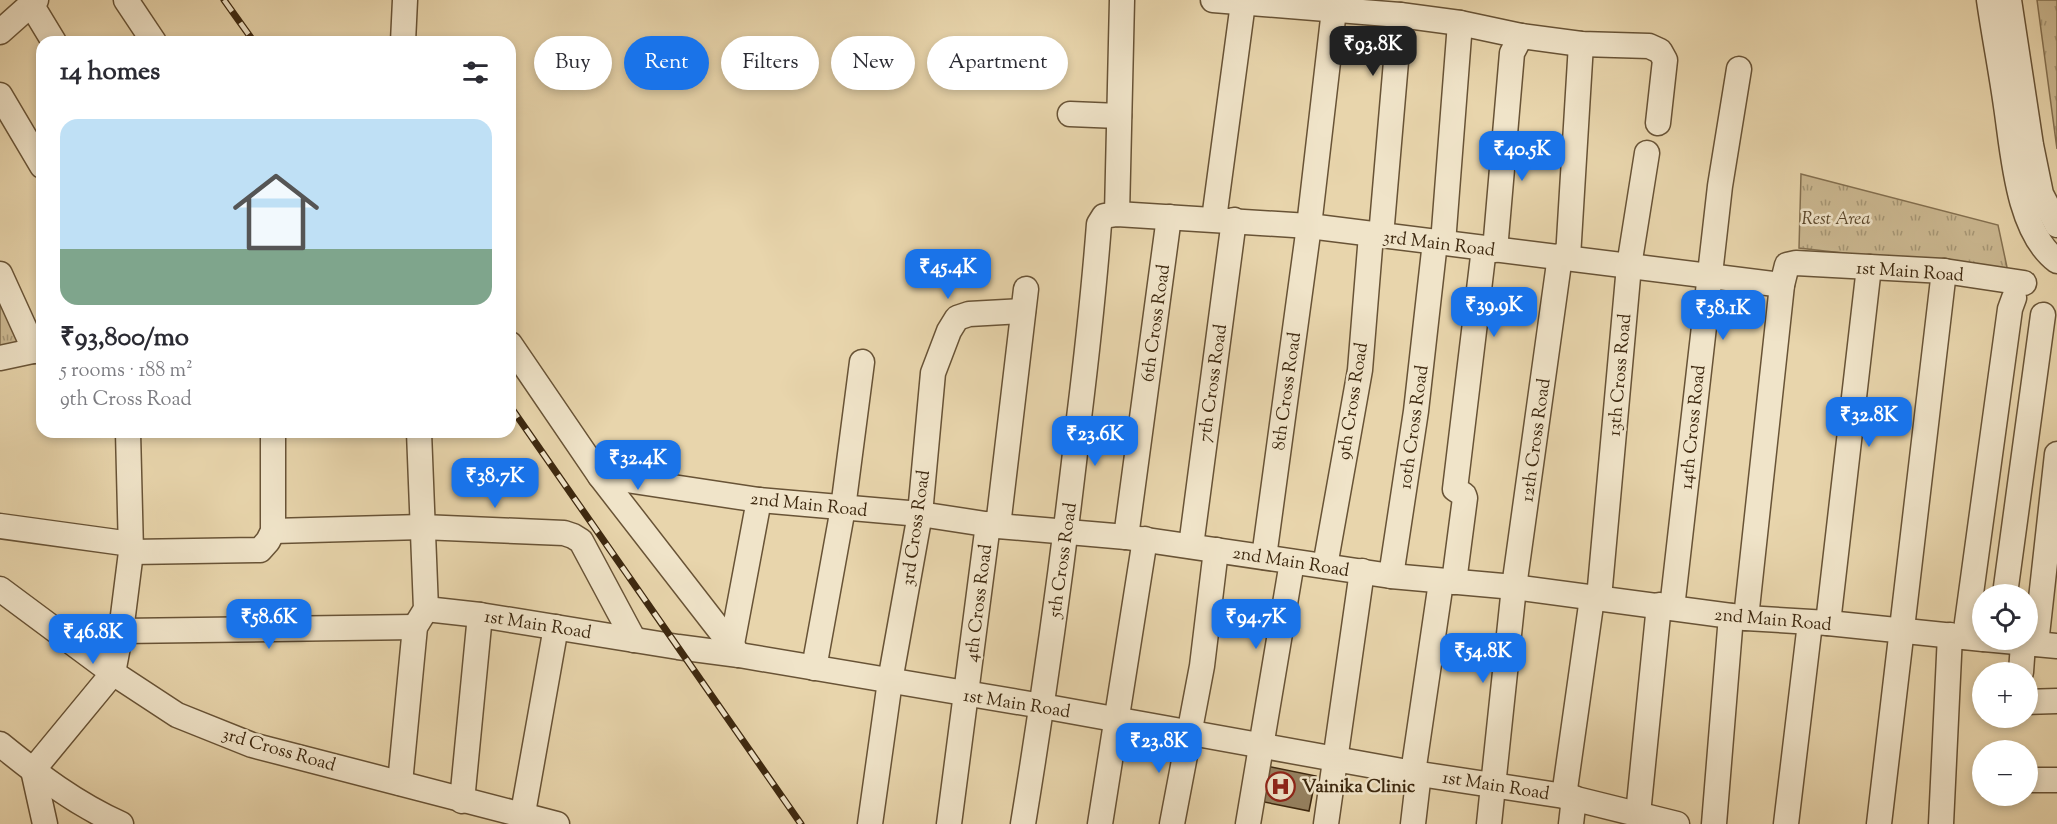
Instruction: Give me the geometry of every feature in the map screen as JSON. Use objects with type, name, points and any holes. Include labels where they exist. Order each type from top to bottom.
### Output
[{"type":"street","points":[[126,0],[150,36]]},
{"type":"street","points":[[403,36],[405,0]]},
{"type":"street","name":"5th Cross Road","points":[[1023,824],[1066,532],[1095,279],[1108,219],[1119,116],[1122,0]]},
{"type":"street","points":[[1213,0],[1400,15],[1581,44],[1649,46],[1660,51],[1665,60],[1658,123]]},
{"type":"street","points":[[1985,584],[2010,309],[2019,291],[2054,259],[2037,238],[2025,209],[2012,154],[1989,0]]},
{"type":"street","points":[[2009,0],[2040,194],[2057,225]]},
{"type":"street","points":[[0,32],[34,2],[51,36]]},
{"type":"street","name":"7th Cross Road","points":[[1191,546],[1243,3]]},
{"type":"street","name":"8th Cross Road","points":[[1264,557],[1309,226],[1334,10]]},
{"type":"street","name":"9th Cross Road","points":[[1325,566],[1360,369],[1389,143],[1400,15]]},
{"type":"street","name":"10th Cross Road","points":[[1391,576],[1439,242],[1460,23]]},
{"type":"street","points":[[1413,824],[1416,773],[1448,582],[1465,498],[1455,489],[1463,422],[1490,249],[1512,54],[1521,36]]},
{"type":"street","name":"12th Cross Road","points":[[1489,824],[1514,587],[1564,256],[1574,158],[1581,44]]},
{"type":"street","name":"14th Cross Road","points":[[1644,818],[1666,607],[1720,186],[1739,69]]},
{"type":"street","points":[[0,95],[36,156]]},
{"type":"street","points":[[1070,114],[1119,116]]},
{"type":"street","name":"13th Cross Road","points":[[1571,824],[1569,797],[1596,598],[1629,266],[1647,153]]},
{"type":"street","name":"3rd Main Road","points":[[1108,219],[1169,217],[1309,226],[1782,285]]},
{"type":"street","name":"6th Cross Road","points":[[1100,824],[1117,720],[1169,217]]},
{"type":"street","name":"1st Main Road","points":[[1782,285],[1787,265],[1796,263],[1944,271],[2019,291]]},
{"type":"street","points":[[1786,824],[1819,623],[1869,267]]},
{"type":"street","points":[[1879,824],[1944,271]]},
{"type":"street","points":[[0,274],[36,346]]},
{"type":"street","points":[[1714,824],[1782,285]]},
{"type":"street","points":[[2007,584],[2050,318],[2019,291]]},
{"type":"street","name":"3rd Cross Road","points":[[870,824],[890,681],[920,514],[933,373],[949,331],[957,318],[1025,300]]},
{"type":"street","name":"4th Cross Road","points":[[949,824],[1025,300]]},
{"type":"street","points":[[0,358],[36,350]]},
{"type":"street","points":[[516,353],[600,476],[736,650]]},
{"type":"street","points":[[814,668],[843,508],[862,362]]},
{"type":"street","points":[[33,770],[113,673],[121,631],[131,548],[128,438]]},
{"type":"street","points":[[0,526],[131,548],[260,550],[268,542],[273,531],[273,438]]},
{"type":"street","points":[[400,783],[421,618],[422,527],[419,438]]},
{"type":"street","points":[[2028,662],[2039,645],[2057,454]]},
{"type":"street","name":"2nd Main Road","points":[[600,476],[759,500],[920,514],[993,525],[1136,538],[1391,576],[1514,587],[1739,617],[1972,637]]},
{"type":"street","points":[[736,650],[759,500]]},
{"type":"street","points":[[273,531],[422,527],[564,533],[581,541],[634,640]]},
{"type":"street","points":[[1172,824],[1202,666],[1216,550]]},
{"type":"street","points":[[1248,824],[1292,562]]},
{"type":"street","points":[[1326,824],[1362,571]]},
{"type":"street","name":"3rd Cross Road","points":[[0,589],[113,673],[177,715],[252,745],[400,783],[522,820],[557,824]]},
{"type":"street","points":[[462,801],[480,615]]},
{"type":"street","name":"1st Main Road","points":[[121,631],[480,615],[634,640],[736,650],[814,668],[966,695],[1042,706],[1416,773],[1569,797],[1644,818],[1677,824]]},
{"type":"street","points":[[522,820],[556,627]]},
{"type":"street","points":[[1941,824],[1977,650]]},
{"type":"street","points":[[2038,702],[2057,701]]},
{"type":"street","points":[[0,744],[50,784],[121,824]]},
{"type":"street","points":[[33,770],[45,824]]},
{"type":"street","points":[[2038,780],[2057,780]]},
{"type":"green space","points":[[2037,0],[2057,0],[2057,149]]},
{"type":"green space","name":"Rest Area","points":[[1801,174],[1998,225],[2008,272],[1799,248]]},
{"type":"green space","points":[[0,274],[35,351],[0,358]]},
{"type":"building","points":[[1261,765],[1316,776],[1309,811],[1254,800]]},
{"type":"railway","points":[[224,0],[250,36]]},
{"type":"railway","points":[[516,415],[801,824]]},
{"type":"place","name":"Vainika Clinic","points":[[1281,786]]}]
